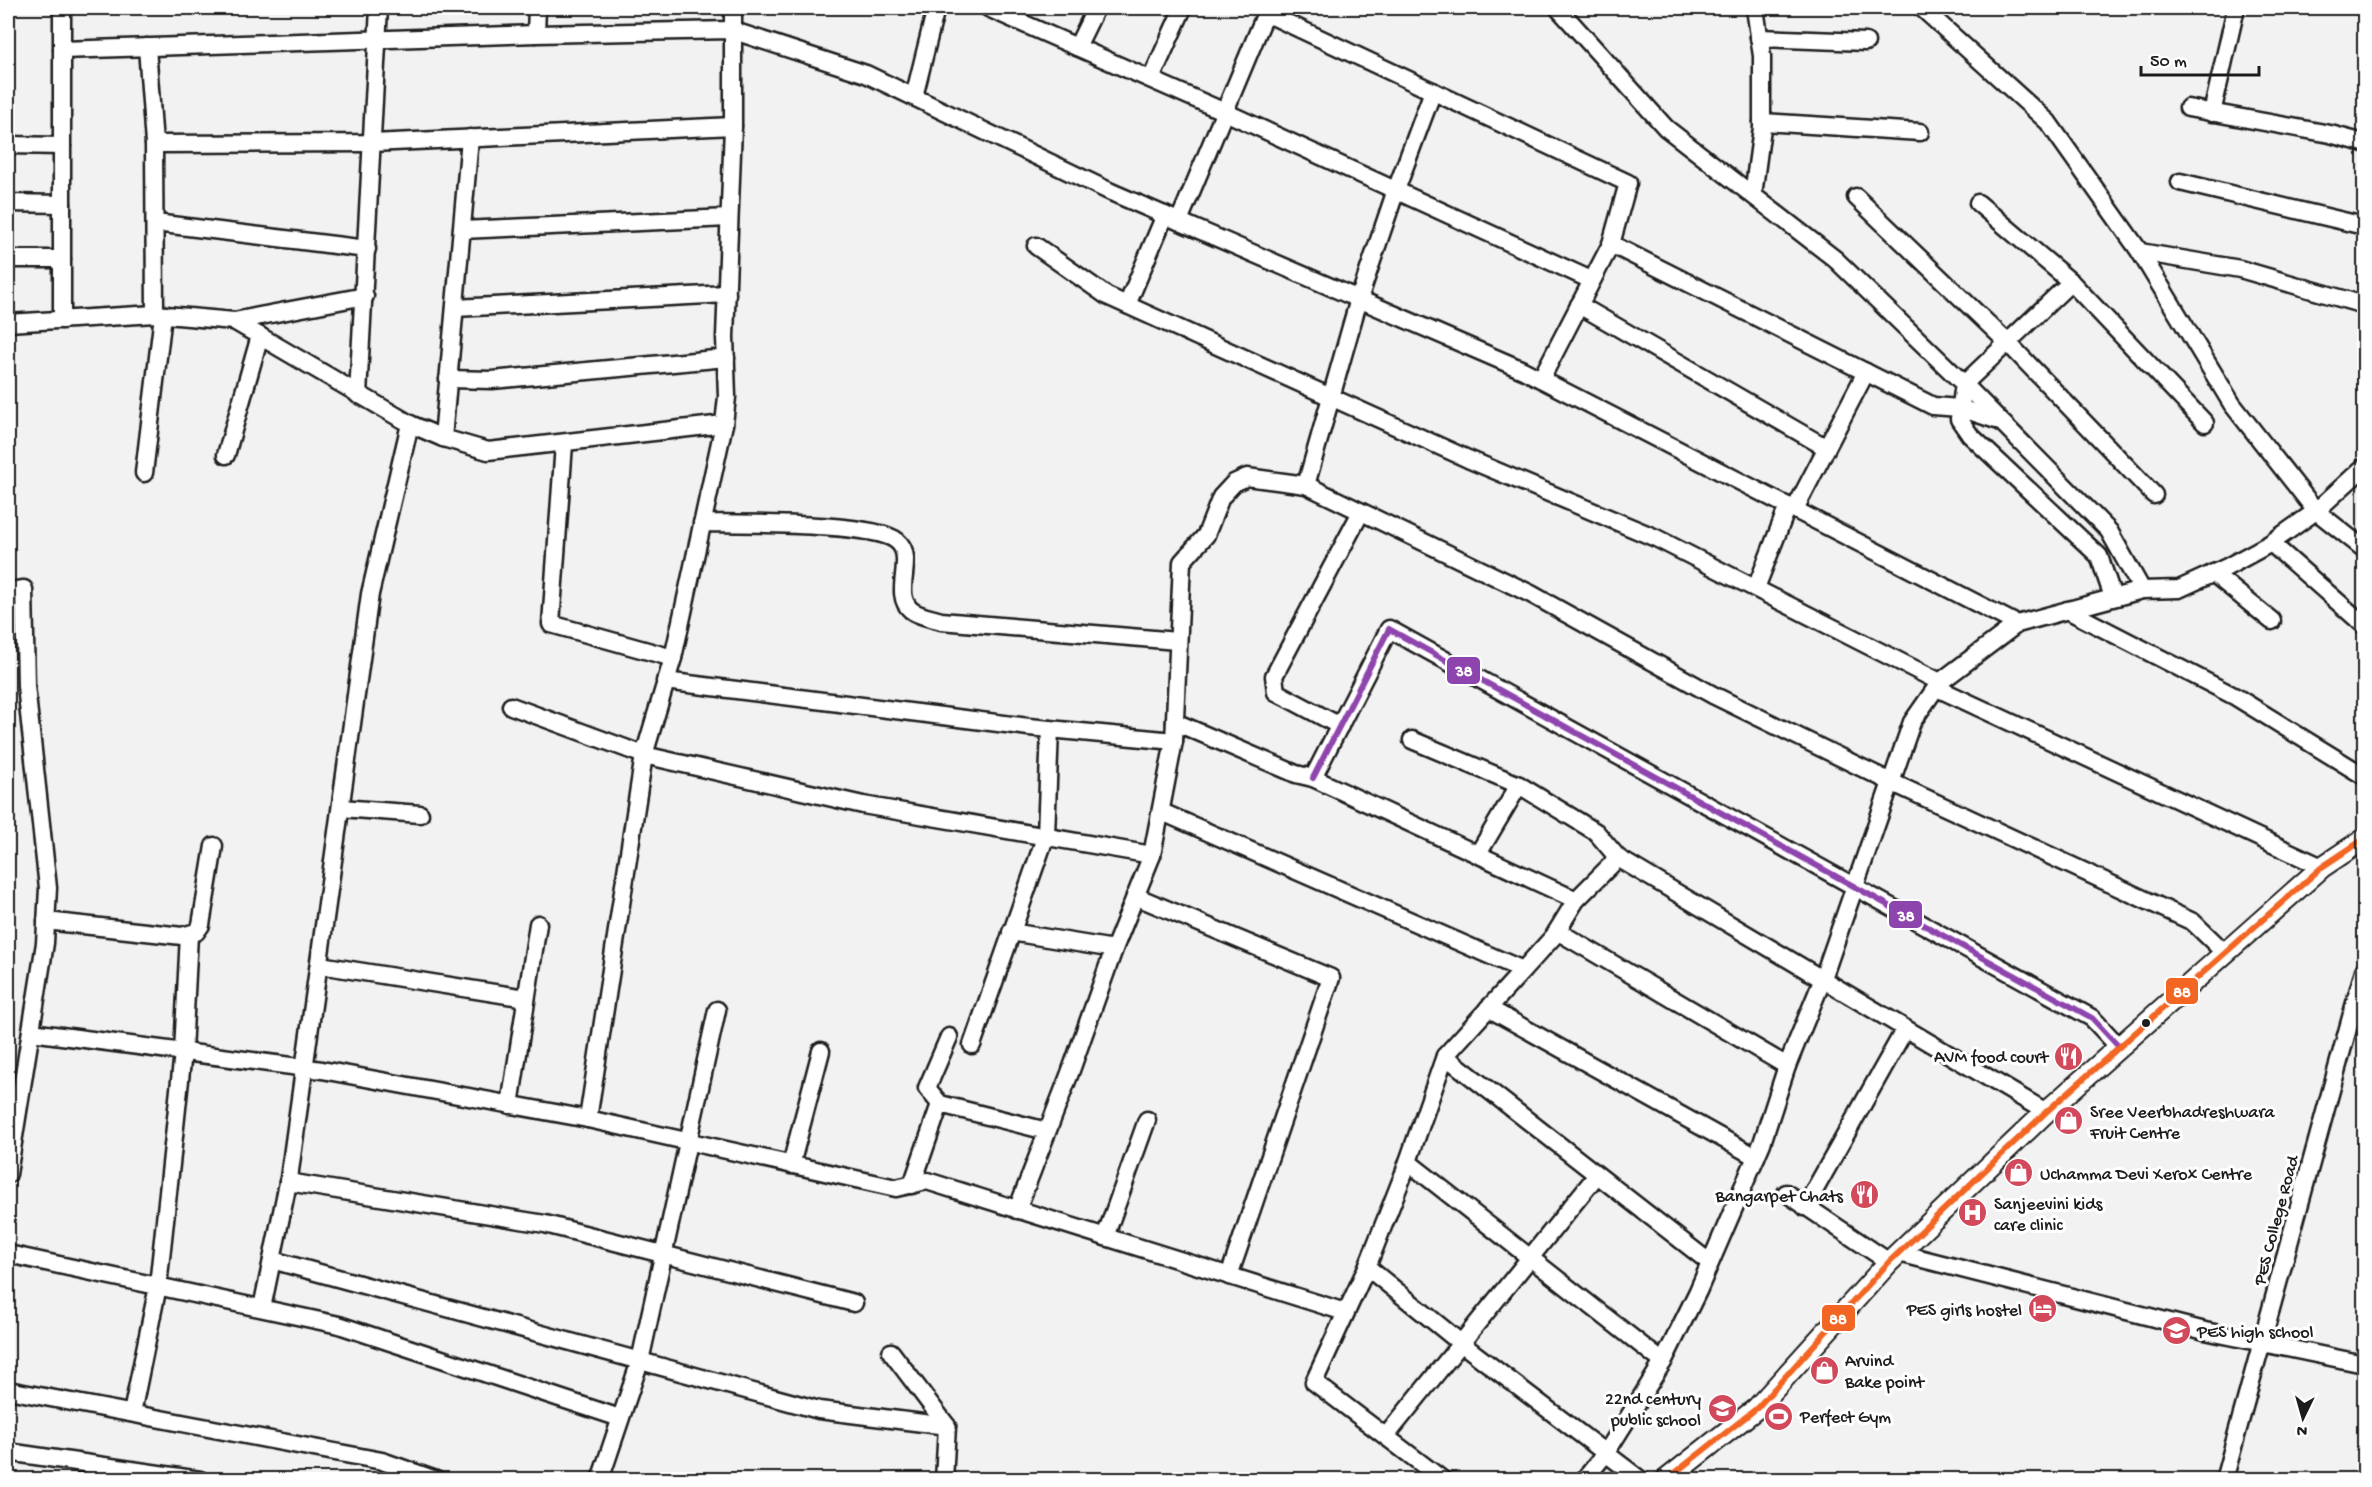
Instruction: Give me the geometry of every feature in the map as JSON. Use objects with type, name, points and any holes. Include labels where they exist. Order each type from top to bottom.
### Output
[{"type":"main road","points":[[1666,1479],[1757,1408],[1894,1258],[2046,1112],[2322,867],[2364,839]]},
{"type":"street","points":[[62,8],[62,320]]},
{"type":"street","points":[[358,395],[365,296],[375,40],[379,8]]},
{"type":"street","points":[[536,34],[537,8]]},
{"type":"street","points":[[588,1119],[644,755],[673,658],[724,424],[727,397],[727,294],[733,126],[731,30],[733,8]]},
{"type":"street","points":[[914,97],[936,8]]},
{"type":"street","points":[[1077,46],[1096,8]]},
{"type":"street","points":[[1151,79],[1184,8]]},
{"type":"street","points":[[1558,8],[1666,128],[1834,259],[1964,384],[2109,531],[2142,590]]},
{"type":"street","points":[[1753,195],[1762,122],[1759,38],[1755,8]]},
{"type":"street","points":[[1922,8],[2048,122],[2139,252],[2232,404],[2316,511],[2364,549]]},
{"type":"street","points":[[2212,113],[2236,8]]},
{"type":"street","points":[[998,9],[1591,280]]},
{"type":"street","points":[[1127,305],[1224,112],[1267,10],[1433,92],[1628,183],[1611,244],[1541,379]]},
{"type":"street","points":[[62,50],[536,34],[731,30],[866,74],[1172,218],[1541,379],[2017,624]]},
{"type":"street","points":[[1759,38],[1866,42]]},
{"type":"street","points":[[144,473],[159,314],[154,223],[154,144],[147,47]]},
{"type":"street","points":[[1306,485],[1333,397],[1359,299],[1396,190],[1433,92]]},
{"type":"street","points":[[2188,108],[2330,134],[2364,143]]},
{"type":"street","points":[[1762,122],[1920,132]]},
{"type":"street","points":[[154,144],[372,143],[733,126]]},
{"type":"street","points":[[443,438],[470,138]]},
{"type":"street","points":[[8,145],[62,146]]},
{"type":"street","points":[[2180,182],[2364,226]]},
{"type":"street","points":[[1856,197],[2008,343],[2154,495]]},
{"type":"street","points":[[8,203],[62,204]]},
{"type":"street","points":[[1978,203],[2071,282],[2205,423]]},
{"type":"street","points":[[462,230],[729,218]]},
{"type":"street","points":[[154,223],[367,249]]},
{"type":"street","points":[[1611,244],[1933,406],[1960,408],[1997,420]]},
{"type":"street","points":[[1036,246],[1107,296],[1468,459],[1656,538],[1756,588],[1938,685],[2322,867]]},
{"type":"street","points":[[2139,252],[2240,269],[2364,305]]},
{"type":"street","points":[[8,259],[62,259]]},
{"type":"street","points":[[2071,282],[1964,384],[1959,419],[1970,435],[2099,556],[2113,597]]},
{"type":"street","points":[[455,308],[727,294]]},
{"type":"street","points":[[8,323],[159,314],[234,321],[365,296]]},
{"type":"street","points":[[1579,305],[1825,447]]},
{"type":"street","points":[[234,321],[410,424],[443,438],[488,451],[724,424]]},
{"type":"street","points":[[226,455],[260,336]]},
{"type":"street","points":[[448,379],[492,380],[726,358]]},
{"type":"street","points":[[1756,588],[1792,508],[1866,372]]},
{"type":"street","points":[[262,1308],[288,1182],[370,594],[410,424]]},
{"type":"street","points":[[564,444],[551,624],[673,658]]},
{"type":"street","points":[[1584,1479],[1606,1452],[1663,1362],[1756,1157],[1787,1066],[1822,981],[1912,722],[1938,685],[2017,624],[2142,590],[2179,589],[2213,573],[2271,543],[2316,511],[2364,467]]},
{"type":"street","points":[[1017,1209],[1114,949],[1152,855],[1174,741],[1182,562],[1206,534],[1221,497],[1234,483],[1247,477],[1306,485],[1531,594],[1713,695],[1891,782],[2193,922],[2225,953]]},
{"type":"street","points":[[1340,726],[1276,692],[1274,676],[1361,512]]},
{"type":"street","points":[[702,523],[866,530],[896,539],[902,547],[906,604],[912,611],[940,621],[1177,641]]},
{"type":"street","points":[[2271,543],[2364,625]]},
{"type":"street","points":[[2213,573],[2272,621]]},
{"type":"street","points":[[8,591],[24,590],[26,686],[48,888],[46,921],[31,1032],[11,1135],[8,1174]]},
{"type":"street","points":[[2067,610],[2236,697],[2364,776]]},
{"type":"street","points":[[1313,778],[1389,629],[2092,1018],[2118,1047]]},
{"type":"street","points":[[665,681],[1050,729],[1174,741]]},
{"type":"street","points":[[511,706],[644,755],[863,805],[1152,855]]},
{"type":"street","points":[[1174,722],[1296,774],[1313,778],[1576,900]]},
{"type":"street","points":[[972,1045],[1046,835],[1050,729]]},
{"type":"street","points":[[1412,740],[1519,785],[1596,832],[1618,858],[2046,1112]]},
{"type":"street","points":[[1478,854],[1519,785]]},
{"type":"street","points":[[341,807],[420,814]]},
{"type":"street","points":[[1162,812],[1523,970]]},
{"type":"street","points":[[46,921],[189,935],[201,925],[214,846]]},
{"type":"street","points":[[1443,1479],[1314,1382],[1367,1267],[1408,1162],[1445,1056],[1557,931],[1576,900],[1618,858]]},
{"type":"street","points":[[1135,896],[1331,978],[1229,1276]]},
{"type":"street","points":[[510,1105],[538,924]]},
{"type":"street","points":[[1557,931],[1787,1066]]},
{"type":"street","points":[[1011,932],[1114,949]]},
{"type":"street","points":[[132,1413],[158,1286],[183,1052],[189,935]]},
{"type":"street","points":[[320,965],[526,998]]},
{"type":"street","name":"PES College Road","points":[[2224,1479],[2364,970]]},
{"type":"street","points":[[1488,1008],[1756,1157]]},
{"type":"street","points":[[600,1479],[640,1361],[717,1010]]},
{"type":"street","points":[[1804,1207],[1905,1029]]},
{"type":"street","points":[[31,1032],[305,1068],[588,1119],[896,1188],[927,1181],[1345,1312]]},
{"type":"street","points":[[948,1037],[927,1088],[940,1104],[1047,1131]]},
{"type":"street","points":[[790,1165],[820,1051]]},
{"type":"street","points":[[1445,1056],[1709,1262]]},
{"type":"street","points":[[912,1185],[940,1104]]},
{"type":"street","points":[[1105,1237],[1148,1120]]},
{"type":"street","points":[[1408,1162],[1663,1362]]},
{"type":"street","points":[[1386,1436],[1597,1175]]},
{"type":"street","points":[[288,1182],[545,1224],[854,1303]]},
{"type":"street","points":[[1786,1193],[1804,1207],[1894,1258],[2262,1343],[2364,1364]]},
{"type":"street","points":[[8,1254],[339,1325],[620,1418]]},
{"type":"street","points":[[272,1260],[819,1410],[947,1426]]},
{"type":"street","points":[[1367,1267],[1462,1344],[1641,1479]]},
{"type":"street","points":[[891,1352],[947,1426],[944,1479]]},
{"type":"street","points":[[8,1390],[382,1461],[436,1479]]},
{"type":"street","points":[[8,1452],[200,1479]]},
{"type":"transit line","name":"38","points":[[1313,778],[1389,629],[2092,1018],[2119,1047]]},
{"type":"transit line","name":"88","points":[[1666,1480],[1757,1408],[1889,1262],[2046,1112],[2322,867],[2364,839]]},
{"type":"place","name":"AVM food court","points":[[2069,1056]]},
{"type":"place","name":"Sree Veerbhadreshwara Fruit Centre","points":[[2069,1121]]},
{"type":"place","name":"Uchamma Devi Xerox Centre","points":[[2019,1173]]},
{"type":"place","name":"Bangarpet Chats","points":[[1864,1195]]},
{"type":"place","name":"Sanjeevini kids care clinic","points":[[1973,1213]]},
{"type":"place","name":"PES girls hostel","points":[[2043,1309]]},
{"type":"place","name":"PES high school","points":[[2176,1331]]},
{"type":"place","name":"Arvind Bake point","points":[[1824,1370]]},
{"type":"place","name":"22nd century public school","points":[[1722,1408]]},
{"type":"place","name":"Perfect Gym","points":[[1779,1416]]}]
